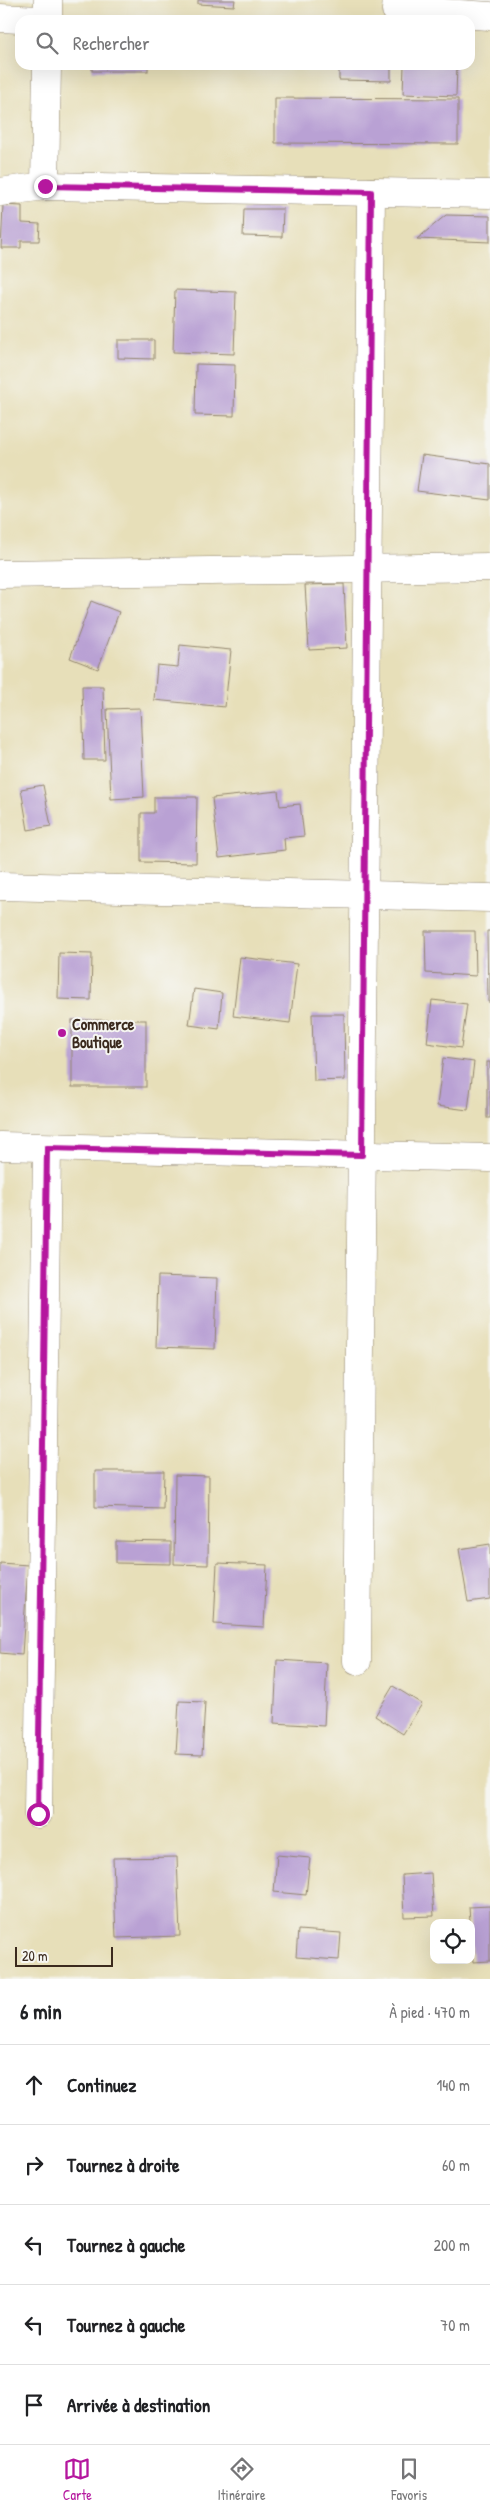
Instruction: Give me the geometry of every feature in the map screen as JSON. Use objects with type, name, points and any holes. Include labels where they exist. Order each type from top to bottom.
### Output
[{"type":"street","points":[[48,0],[48,15]]},
{"type":"street","points":[[396,0],[396,10],[474,15]]},
{"type":"street","points":[[475,15],[490,16]]},
{"type":"street","points":[[0,18],[15,19]]},
{"type":"street","points":[[45,186],[47,70]]},
{"type":"street","points":[[0,192],[45,186],[490,194]]},
{"type":"street","points":[[357,1661],[371,192]]},
{"type":"street","points":[[0,574],[490,566]]},
{"type":"street","points":[[0,886],[490,898]]},
{"type":"street","points":[[0,1146],[490,1158]]},
{"type":"street","points":[[38,1814],[47,1148]]},
{"type":"building","points":[[198,0],[235,0],[234,6],[198,4]]},
{"type":"building","points":[[92,70],[148,70],[148,71]]},
{"type":"building","points":[[339,70],[391,70],[391,81],[339,80]]},
{"type":"building","points":[[404,70],[457,70],[456,96],[403,94]]},
{"type":"building","points":[[275,98],[458,99],[458,144],[275,143]]},
{"type":"building","points":[[3,205],[22,206],[22,223],[40,224],[39,241],[21,241],[21,248],[1,248]]},
{"type":"building","points":[[244,209],[283,209],[282,237],[243,236]]},
{"type":"building","points":[[446,215],[490,216],[490,242],[417,239]]},
{"type":"building","points":[[175,290],[236,292],[234,354],[173,352]]},
{"type":"building","points":[[118,340],[154,340],[154,359],[118,358]]},
{"type":"building","points":[[196,364],[235,365],[234,416],[195,415]]},
{"type":"building","points":[[422,455],[490,464],[490,500],[417,491]]},
{"type":"building","points":[[344,584],[347,648],[309,650],[305,585]]},
{"type":"building","points":[[91,601],[119,612],[98,669],[70,658]]},
{"type":"building","points":[[180,645],[231,650],[225,707],[154,700],[157,665],[178,667]]},
{"type":"building","points":[[82,686],[103,686],[105,760],[84,760]]},
{"type":"building","points":[[140,708],[144,797],[111,799],[107,709]]},
{"type":"building","points":[[43,785],[51,826],[28,830],[21,789]]},
{"type":"building","points":[[278,791],[280,806],[300,804],[304,836],[284,838],[285,850],[219,858],[212,798]]},
{"type":"building","points":[[154,797],[197,797],[196,863],[141,862],[141,813],[154,813]]},
{"type":"building","points":[[425,931],[475,931],[476,976],[426,973]]},
{"type":"building","points":[[487,931],[490,931],[490,1002],[488,1002]]},
{"type":"building","points":[[59,953],[92,954],[91,1000],[58,999]]},
{"type":"building","points":[[240,957],[297,964],[290,1023],[233,1016]]},
{"type":"building","points":[[194,989],[222,993],[219,1029],[189,1025]]},
{"type":"building","points":[[432,1000],[467,1004],[461,1048],[427,1043]]},
{"type":"building","points":[[312,1014],[344,1014],[345,1080],[314,1081]]},
{"type":"building","points":[[72,1020],[146,1020],[146,1087],[72,1087]]},
{"type":"building","points":[[443,1058],[474,1062],[468,1110],[437,1106]]},
{"type":"building","points":[[487,1062],[490,1062],[490,1118],[487,1118]]},
{"type":"building","points":[[158,1276],[217,1278],[215,1349],[156,1347]]},
{"type":"building","points":[[95,1471],[164,1471],[163,1509],[95,1507]]},
{"type":"building","points":[[175,1475],[209,1476],[208,1565],[174,1564]]},
{"type":"building","points":[[116,1541],[171,1542],[171,1564],[116,1563]]},
{"type":"building","points":[[490,1544],[490,1599],[468,1602],[459,1549]]},
{"type":"building","points":[[0,1563],[28,1565],[22,1655],[0,1653]]},
{"type":"building","points":[[217,1563],[267,1565],[264,1627],[214,1624]]},
{"type":"building","points":[[277,1660],[327,1663],[324,1726],[274,1723]]},
{"type":"building","points":[[393,1686],[422,1704],[403,1734],[375,1716]]},
{"type":"building","points":[[179,1701],[205,1702],[202,1755],[176,1754]]},
{"type":"building","points":[[277,1855],[310,1858],[306,1895],[274,1892]]},
{"type":"building","points":[[177,1857],[180,1936],[116,1938],[113,1858]]},
{"type":"building","points":[[431,1873],[434,1916],[404,1917],[402,1875]]},
{"type":"building","points":[[490,1906],[490,1961],[475,1962],[475,1919],[470,1919],[469,1907]]},
{"type":"building","points":[[298,1930],[341,1933],[339,1960],[296,1957]]},
{"type":"place","name":"Commerce Boutique","points":[[62,1033]]},
{"type":"route","points":[[38,1814],[47,1148],[362,1155],[371,192],[45,186]]}]
